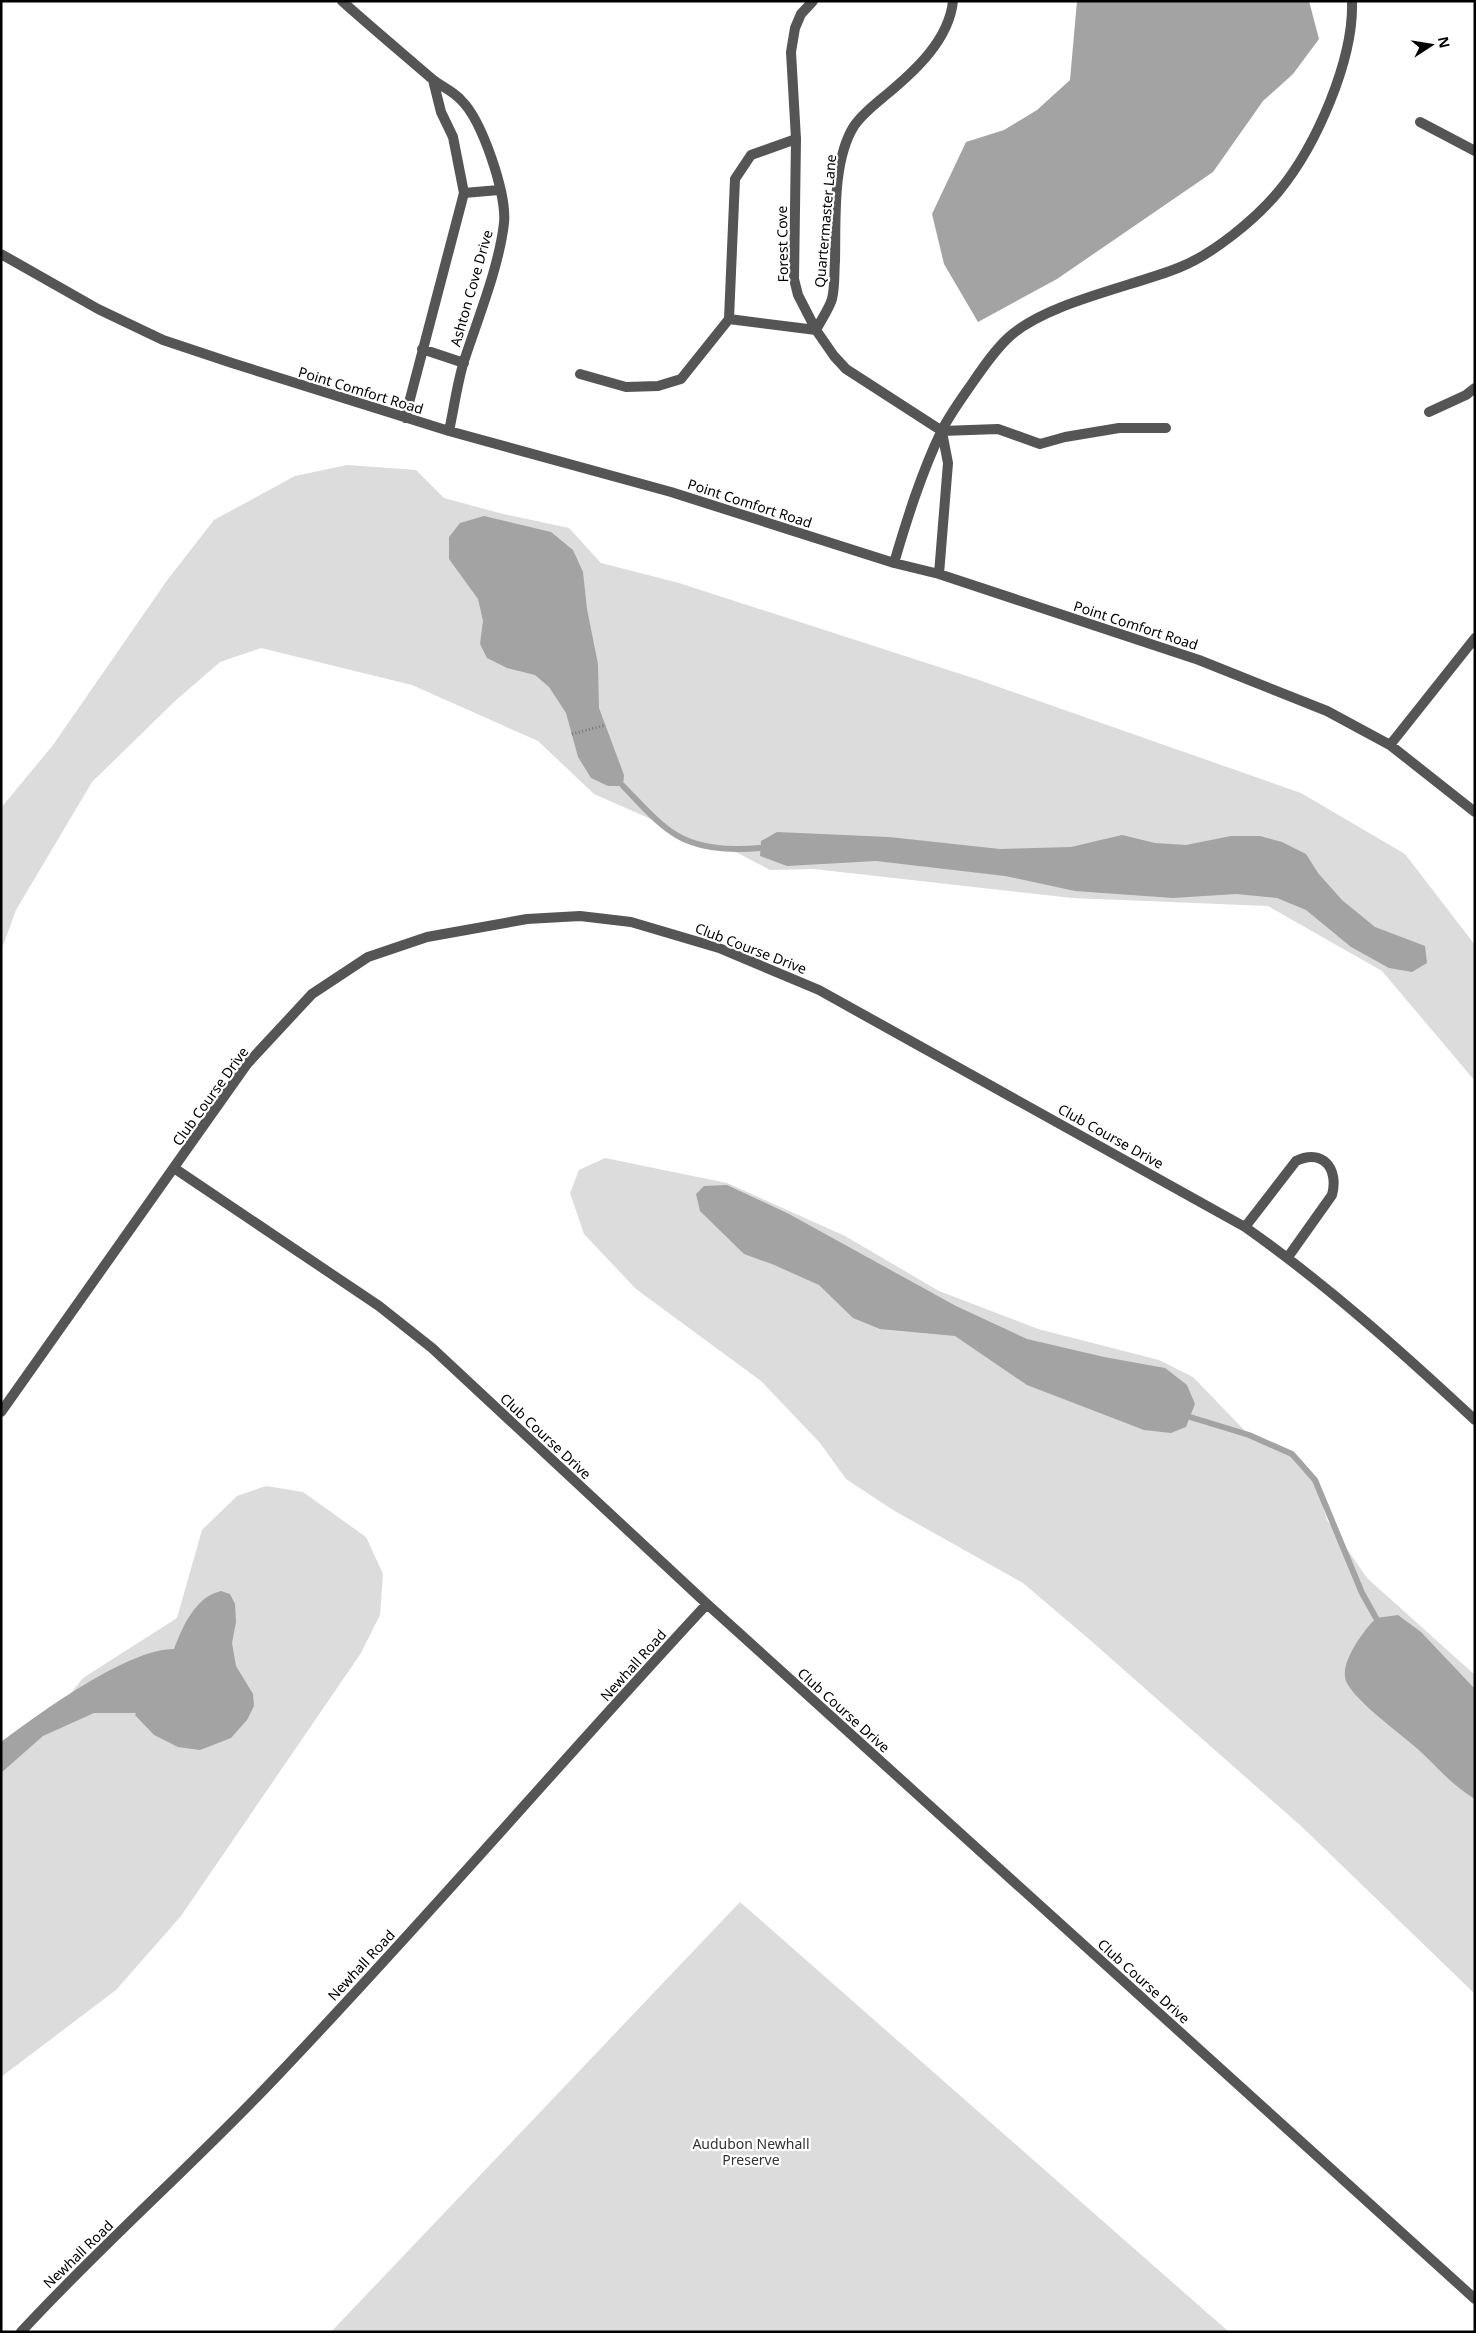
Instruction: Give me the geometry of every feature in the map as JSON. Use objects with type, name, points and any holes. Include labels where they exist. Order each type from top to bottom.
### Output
[{"type":"street","name":"Ashton Cove Drive","points":[[342,1],[433,80],[461,100],[477,122],[488,146],[499,190],[504,221],[502,233],[488,290],[464,364],[449,431]]},
{"type":"street","name":"Forest Cove","points":[[813,1],[801,14],[798,21],[792,52],[796,139],[794,279],[798,295],[816,330],[846,369],[942,431]]},
{"type":"street","name":"Quartermaster Lane","points":[[816,330],[832,299],[837,201],[842,158],[847,139],[864,113],[923,61],[942,34],[952,14],[953,1]]},
{"type":"street","points":[[894,563],[907,516],[942,431],[991,356],[1010,336],[1052,313],[1179,268],[1207,254],[1236,232],[1279,191],[1323,118],[1345,55],[1352,25],[1352,1]]},
{"type":"street","points":[[405,418],[464,192],[453,137],[441,112],[433,80]]},
{"type":"street","points":[[1420,122],[1475,151]]},
{"type":"street","points":[[580,374],[626,387],[658,386],[681,380],[729,319],[734,179],[751,155],[796,139]]},
{"type":"street","points":[[464,192],[499,190]]},
{"type":"street","name":"Point Comfort Road","points":[[1,254],[98,309],[163,340],[405,418],[671,492],[894,563],[939,574],[1199,660],[1327,711],[1390,745],[1475,812]]},
{"type":"street","points":[[729,319],[816,330]]},
{"type":"street","name":"Ashton Cove Drive","points":[[422,349],[464,364]]},
{"type":"street","points":[[1429,412],[1466,395],[1475,388]]},
{"type":"street","points":[[942,431],[998,429],[1040,444],[1065,437],[1119,428],[1166,428]]},
{"type":"street","points":[[939,574],[948,463],[942,431]]},
{"type":"street","points":[[1390,745],[1475,638]]},
{"type":"street","name":"Club Course Drive","points":[[1,1412],[247,1064],[312,994],[368,957],[427,937],[527,919],[580,916],[631,922],[719,948],[819,990],[1245,1227],[1288,1257],[1429,1377],[1475,1420]]},
{"type":"street","points":[[1245,1227],[1296,1161],[1305,1157],[1313,1157],[1324,1161],[1334,1172],[1335,1184],[1332,1195],[1288,1257]]},
{"type":"street","name":"Club Course Drive","points":[[174,1168],[379,1306],[432,1348],[707,1604],[1475,2299]]},
{"type":"street","name":"Newhall Road","points":[[21,2332],[58,2292],[279,2075],[506,1828],[707,1604]]},
{"type":"path","points":[[572,734],[606,725]]},
{"type":"green space","points":[[347,465],[416,470],[444,498],[503,514],[569,528],[601,563],[679,583],[976,679],[1301,793],[1405,854],[1475,945],[1475,1081],[1382,971],[1268,906],[1072,898],[814,869],[770,870],[732,850],[691,842],[662,824],[594,794],[538,741],[412,685],[261,648],[220,662],[174,702],[92,782],[16,910],[1,951],[1,808],[53,745],[168,579],[214,520],[295,476]]},
{"type":"green space","points":[[605,1158],[727,1183],[845,1236],[939,1291],[1038,1329],[1159,1360],[1193,1377],[1249,1435],[1292,1454],[1315,1480],[1327,1520],[1367,1578],[1475,1675],[1475,1994],[1301,1826],[1023,1583],[893,1510],[846,1479],[820,1443],[761,1381],[636,1289],[584,1234],[570,1193],[579,1170]]},
{"type":"green space","points":[[266,1486],[303,1492],[366,1537],[383,1574],[380,1615],[361,1653],[181,1916],[116,1990],[1,2077],[1,1751],[53,1715],[83,1678],[177,1618],[202,1530],[237,1496]]},
{"type":"green space","name":"Audubon Newhall Preserve","points":[[740,1902],[1229,2332],[331,2332]]},
{"type":"shaded area","points":[[1077,1],[1309,1],[1319,39],[1293,74],[1263,101],[1213,172],[1057,279],[978,322],[944,264],[932,214],[966,142],[1004,130],[1037,110],[1070,80]]},
{"type":"shaded area","points":[[484,516],[551,532],[573,550],[583,572],[587,609],[598,664],[599,708],[624,775],[623,786],[608,786],[591,778],[578,757],[566,713],[549,687],[535,675],[507,668],[487,658],[480,644],[483,621],[478,599],[449,559],[449,537],[460,523]]},
{"type":"shaded area","points":[[777,832],[889,837],[1000,849],[1071,847],[1122,835],[1155,843],[1186,845],[1231,836],[1260,836],[1282,842],[1306,854],[1318,873],[1342,900],[1375,927],[1425,946],[1427,963],[1412,972],[1389,968],[1351,947],[1306,910],[1277,898],[1236,894],[1173,898],[1075,891],[1005,876],[876,861],[787,866],[760,856],[761,841]]},
{"type":"shaded area","points":[[727,1185],[789,1214],[956,1306],[1027,1339],[1104,1357],[1165,1368],[1187,1385],[1195,1404],[1186,1427],[1171,1433],[1144,1430],[1027,1385],[955,1336],[880,1329],[853,1318],[819,1285],[744,1254],[700,1211],[696,1194],[704,1186]]},
{"type":"shaded area","points":[[221,1591],[230,1594],[235,1604],[236,1622],[232,1643],[236,1666],[253,1694],[254,1706],[247,1720],[231,1738],[200,1750],[178,1747],[154,1735],[135,1715],[136,1713],[94,1713],[43,1736],[1,1773],[1,1742],[60,1700],[109,1671],[133,1659],[155,1652],[174,1649],[181,1631],[197,1606],[212,1594]]},
{"type":"shaded area","points":[[1398,1615],[1421,1632],[1475,1689],[1475,1799],[1453,1783],[1421,1752],[1359,1699],[1346,1681],[1346,1665],[1349,1656],[1365,1630],[1376,1618]]},
{"type":"waterway","points":[[623,786],[654,818],[681,838],[699,845],[717,848],[760,848]]},
{"type":"waterway","points":[[1190,1417],[1249,1435],[1292,1454],[1315,1480],[1362,1593],[1376,1618]]}]
